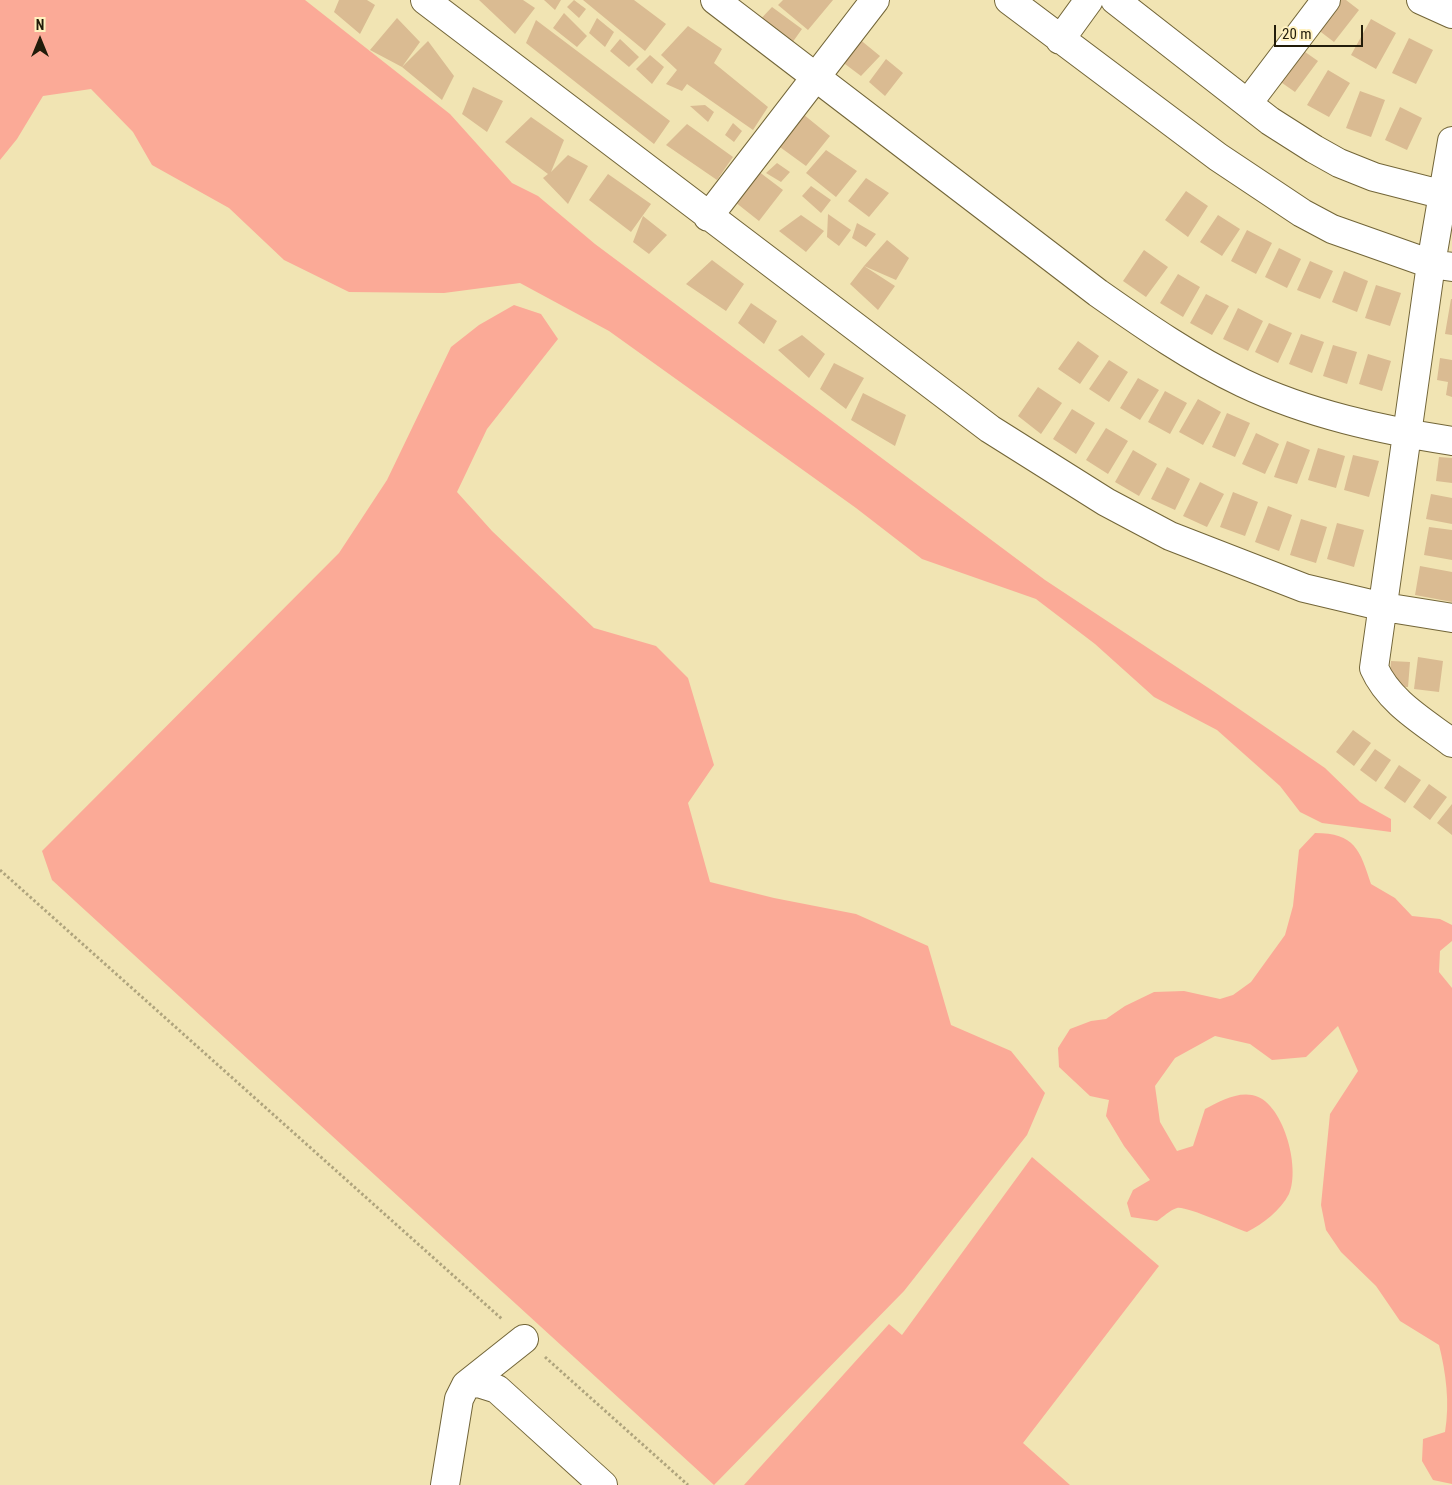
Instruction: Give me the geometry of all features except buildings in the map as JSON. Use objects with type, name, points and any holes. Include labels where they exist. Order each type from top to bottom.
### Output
[{"type":"street","points":[[425,0],[708,217],[990,429],[1106,502],[1170,536],[1304,588],[1384,607],[1452,618]]},
{"type":"street","points":[[715,0],[1098,293],[1192,356],[1245,384],[1308,408],[1408,434],[1452,441]]},
{"type":"street","points":[[708,217],[817,78],[875,0]]},
{"type":"street","points":[[1009,0],[1218,157],[1302,213],[1332,229],[1441,266]]},
{"type":"street","points":[[1060,40],[1089,0]]},
{"type":"street","points":[[1115,0],[1270,121],[1339,163],[1374,177],[1448,196]]},
{"type":"street","points":[[1248,103],[1326,0]]},
{"type":"street","points":[[1421,0],[1452,14]]},
{"type":"street","points":[[1452,141],[1441,266],[1408,434],[1374,668],[1381,683],[1393,698],[1452,743]]},
{"type":"street","points":[[445,1485],[458,1399],[466,1385],[495,1376],[524,1339]]},
{"type":"street","points":[[495,1376],[603,1485]]},
{"type":"path","points":[[0,870],[688,1485]]},
{"type":"shaded area","points":[[0,0],[305,0],[450,114],[512,183],[538,196],[595,244],[1045,580],[1325,768],[1360,802],[1391,819],[1391,832],[1322,823],[1300,812],[1280,786],[1217,730],[1154,697],[1095,644],[1036,599],[922,559],[856,508],[609,331],[520,283],[444,293],[349,292],[284,260],[229,208],[152,165],[133,132],[91,89],[43,96],[17,139],[0,160]]},
{"type":"shaded area","points":[[514,305],[541,314],[558,339],[487,429],[457,492],[492,531],[594,628],[656,646],[688,678],[714,765],[688,803],[710,882],[774,898],[856,914],[928,946],[951,1025],[1011,1051],[1045,1093],[1027,1135],[904,1291],[714,1485],[52,880],[42,851],[339,553],[387,480],[451,347],[479,325]]},
{"type":"shaded area","points":[[1315,833],[1339,836],[1347,840],[1359,853],[1371,884],[1395,898],[1412,916],[1440,919],[1452,925],[1452,941],[1440,951],[1439,972],[1452,988],[1452,1484],[1433,1480],[1422,1461],[1423,1439],[1445,1432],[1446,1388],[1444,1366],[1439,1345],[1400,1321],[1376,1286],[1341,1252],[1326,1230],[1321,1205],[1330,1114],[1358,1071],[1338,1026],[1306,1057],[1272,1060],[1250,1044],[1215,1036],[1175,1058],[1155,1086],[1160,1122],[1177,1151],[1193,1146],[1205,1109],[1221,1101],[1246,1094],[1263,1100],[1273,1109],[1287,1137],[1293,1168],[1292,1182],[1289,1194],[1276,1211],[1265,1221],[1247,1232],[1182,1208],[1172,1210],[1157,1221],[1131,1217],[1127,1203],[1133,1190],[1150,1180],[1124,1146],[1106,1116],[1109,1100],[1090,1096],[1059,1067],[1058,1048],[1070,1029],[1091,1021],[1106,1019],[1125,1006],[1154,992],[1184,991],[1220,999],[1233,995],[1251,982],[1285,935],[1293,906],[1299,850]]},
{"type":"shaded area","points":[[1032,1157],[1159,1266],[1023,1443],[1070,1485],[744,1485],[889,1324],[902,1335]]}]
